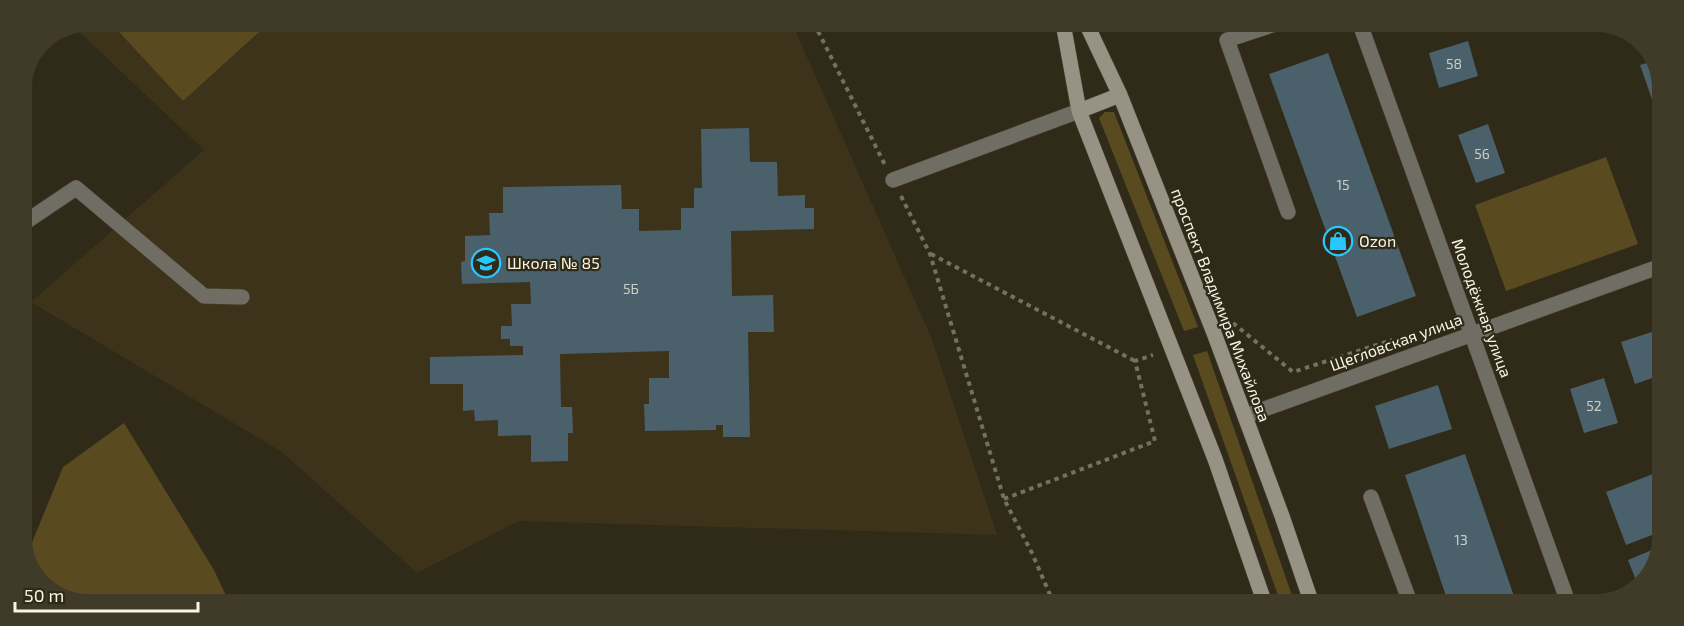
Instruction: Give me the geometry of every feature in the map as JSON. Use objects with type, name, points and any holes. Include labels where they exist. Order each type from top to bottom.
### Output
[{"type":"main road","points":[[1065,32],[1079,111],[1215,459],[1262,594]]},
{"type":"main road","name":"проспект Владимира Михайлова","points":[[1090,32],[1120,94],[1214,333],[1309,594]]},
{"type":"main road","points":[[1079,111],[1120,94]]},
{"type":"street","points":[[1251,32],[1227,40],[1288,212]]},
{"type":"street","name":"Молодёжная улица","points":[[1363,32],[1565,594]]},
{"type":"street","points":[[893,180],[1079,111]]},
{"type":"street","points":[[32,218],[76,188],[204,296],[242,297]]},
{"type":"street","name":"Щегловская улица","points":[[1245,416],[1652,270]]},
{"type":"street","points":[[1371,497],[1407,594]]},
{"type":"path","points":[[819,32],[930,254],[1004,500],[1032,553],[1050,594]]},
{"type":"path","points":[[930,254],[1135,361],[1172,348]]},
{"type":"path","points":[[1230,314],[1234,325],[1293,372],[1401,337]]},
{"type":"path","points":[[1214,333],[1234,325]]},
{"type":"path","points":[[1004,500],[1155,441],[1135,361]]},
{"type":"shaded area","points":[[119,32],[259,32],[183,101]]},
{"type":"shaded area","name":"Школа № 85","points":[[796,32],[931,337],[997,535],[519,521],[417,573],[282,452],[32,303],[204,150],[80,33]]},
{"type":"shaded area","points":[[1105,112],[1114,112],[1198,327],[1184,331],[1099,118]]},
{"type":"shaded area","points":[[1606,157],[1638,244],[1506,291],[1475,205]]},
{"type":"shaded area","points":[[1207,351],[1292,594],[1277,594],[1193,355]]},
{"type":"shaded area","points":[[124,423],[214,570],[225,594],[80,594],[70,592],[54,583],[39,566],[32,542],[63,467]]},
{"type":"building","points":[[1468,41],[1478,76],[1439,88],[1429,53]]},
{"type":"building","points":[[1328,53],[1416,296],[1357,317],[1269,74]]},
{"type":"building","points":[[1647,63],[1648,66],[1652,84],[1652,99],[1640,65]]},
{"type":"building","points":[[1488,124],[1505,173],[1476,183],[1458,135]]},
{"type":"building","points":[[749,128],[750,162],[777,162],[778,196],[805,195],[805,208],[814,208],[814,229],[731,231],[732,296],[773,295],[774,332],[748,332],[750,437],[723,437],[723,425],[716,425],[716,430],[645,431],[644,404],[649,404],[649,378],[669,378],[669,351],[560,354],[561,407],[572,407],[573,433],[568,433],[568,461],[531,462],[531,435],[498,436],[498,420],[475,421],[474,410],[463,411],[463,384],[430,384],[430,357],[523,355],[523,346],[510,346],[510,339],[501,339],[501,326],[512,326],[511,304],[531,304],[530,282],[462,284],[461,262],[465,261],[465,236],[490,235],[489,213],[503,213],[503,187],[621,185],[622,209],[639,209],[639,231],[681,230],[681,208],[694,208],[694,188],[702,188],[701,129]]},
{"type":"building","points":[[1652,332],[1652,378],[1635,384],[1621,342]]},
{"type":"building","points":[[1604,378],[1618,423],[1584,433],[1570,389]]},
{"type":"building","points":[[1438,385],[1452,429],[1389,449],[1375,406]]},
{"type":"building","points":[[1465,454],[1513,594],[1445,594],[1405,475]]},
{"type":"building","points":[[1652,474],[1652,535],[1626,545],[1606,492]]},
{"type":"building","points":[[1651,550],[1647,563],[1635,578],[1628,560]]},
{"type":"place","name":"Ozon","points":[[1338,241]]},
{"type":"place","name":"Школа № 85","points":[[486,263]]}]
